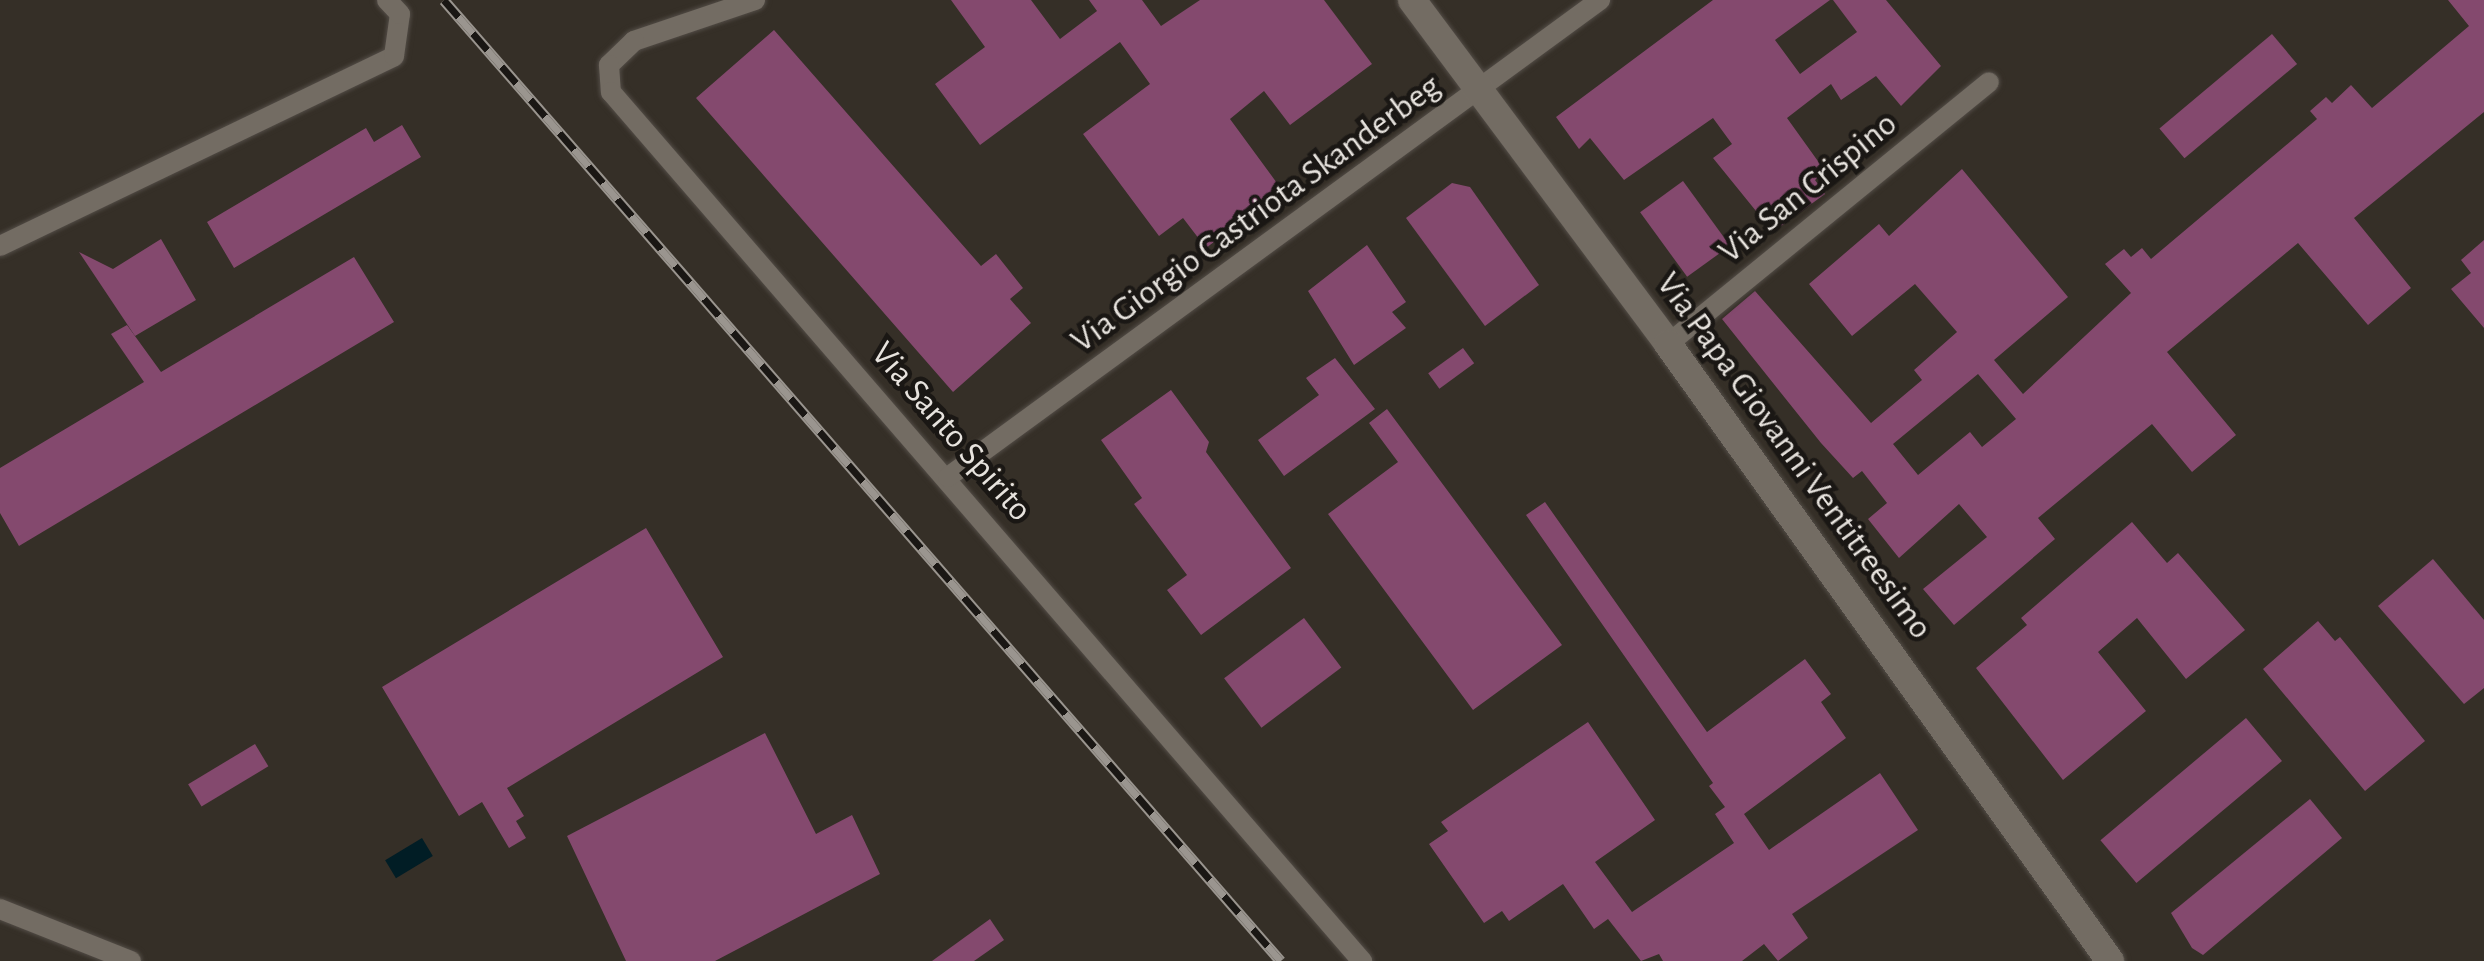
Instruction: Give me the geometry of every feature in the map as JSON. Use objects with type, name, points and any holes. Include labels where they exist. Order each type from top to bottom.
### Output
[{"type":"street","points":[[0,246],[394,56],[400,14],[388,0]]},
{"type":"street","name":"Via Santo Spirito","points":[[756,0],[634,41],[609,65],[611,92],[948,477],[1362,961]]},
{"type":"street","name":"Via Papa Giovanni Ventitreesimo","points":[[1412,0],[1668,344],[2110,961]]},
{"type":"street","name":"Via Giorgio Castriota Skanderbeg","points":[[948,477],[1481,92],[1600,0]]},
{"type":"street","name":"Via San Crispino","points":[[1668,344],[1989,82]]},
{"type":"street","points":[[0,909],[130,961]]},
{"type":"water","points":[[422,838],[433,856],[396,878],[385,860]]},
{"type":"building","points":[[951,0],[1031,0],[1060,39],[1097,11],[1089,0],[1142,0],[1161,26],[1200,0],[1324,0],[1372,64],[1290,125],[1264,91],[1230,119],[1282,190],[1206,248],[1183,218],[1159,236],[1083,134],[1150,84],[1120,42],[980,145],[935,84],[985,47]]},
{"type":"building","points":[[1713,0],[1830,0],[1775,40],[1800,74],[1857,32],[1833,0],[1886,0],[1941,66],[1901,106],[1876,76],[1841,100],[1831,84],[1787,118],[1825,171],[1815,180],[1825,194],[1773,232],[1713,158],[1732,144],[1713,118],[1624,180],[1590,138],[1579,149],[1556,117]]},
{"type":"building","points":[[2448,0],[2484,0],[2484,112],[2354,218],[2411,288],[2368,325],[2298,243],[2167,352],[2236,435],[2192,472],[2152,424],[2038,518],[2055,539],[1954,625],[1923,589],[1987,537],[1959,504],[1899,558],[1868,519],[1887,503],[1862,471],[1853,478],[1821,443],[1722,319],[1755,291],[1871,423],[1922,380],[1914,370],[1957,332],[1915,284],[1852,336],[1809,284],[1879,224],[1889,236],[1962,169],[2068,297],[1994,360],[2023,394],[2131,293],[2105,264],[2124,249],[2131,257],[2142,248],[2151,259],[2317,119],[2310,111],[2326,97],[2332,103],[2351,85],[2372,108],[2469,26]],"holes":[[[1978,374],[2016,419],[1982,447],[1970,432],[1918,475],[1893,444]]]},
{"type":"building","points":[[774,30],[981,266],[996,254],[1023,288],[1010,299],[1031,323],[953,392],[696,98]]},
{"type":"building","points":[[2272,34],[2297,64],[2184,158],[2159,128]]},
{"type":"building","points":[[402,125],[421,157],[234,268],[207,222],[366,128],[374,142]]},
{"type":"building","points":[[1683,181],[1730,246],[1687,277],[1640,212]]},
{"type":"building","points":[[1452,183],[1470,187],[1539,285],[1485,326],[1406,218]]},
{"type":"building","points":[[161,239],[196,300],[135,336],[79,252],[113,269]]},
{"type":"building","points":[[2484,240],[2484,328],[2451,289],[2471,273],[2461,260]]},
{"type":"building","points":[[1367,245],[1406,302],[1392,312],[1406,328],[1354,365],[1308,291]]},
{"type":"building","points":[[354,257],[394,322],[19,546],[0,513],[0,468],[144,382],[111,334],[127,325],[161,372]]},
{"type":"building","points":[[1463,348],[1474,363],[1439,389],[1428,373]]},
{"type":"building","points":[[1335,358],[1375,409],[1284,476],[1258,440],[1319,395],[1306,378]]},
{"type":"building","points":[[1171,390],[1209,442],[1206,452],[1291,568],[1201,635],[1167,590],[1187,575],[1134,504],[1142,498],[1101,440]]},
{"type":"building","points":[[1387,409],[1562,645],[1473,710],[1328,514],[1398,462],[1369,423]]},
{"type":"building","points":[[1545,502],[1707,732],[1805,659],[1831,694],[1821,702],[1846,738],[1744,814],[1769,850],[1880,773],[1918,830],[1792,914],[1808,938],[1778,961],[1764,944],[1742,961],[1663,961],[1659,954],[1641,961],[1608,919],[1594,929],[1563,884],[1509,921],[1502,911],[1484,923],[1429,844],[1448,831],[1441,822],[1588,722],[1655,820],[1595,862],[1632,912],[1734,843],[1715,814],[1725,807],[1709,786],[1713,783],[1526,515]]},
{"type":"building","points":[[2132,522],[2167,563],[2178,553],[2245,630],[2186,679],[2137,618],[2098,652],[2146,711],[2063,780],[1976,668],[2027,625],[2021,618]]},
{"type":"building","points":[[646,528],[723,657],[507,788],[524,816],[516,821],[526,838],[509,848],[482,802],[459,816],[382,687]]},
{"type":"building","points":[[2433,559],[2484,620],[2484,688],[2464,704],[2378,606]]},
{"type":"building","points":[[1304,618],[1341,668],[1261,728],[1224,678]]},
{"type":"building","points":[[2318,621],[2335,641],[2340,637],[2425,741],[2365,791],[2263,669]]},
{"type":"building","points":[[2246,718],[2282,761],[2136,883],[2100,840]]},
{"type":"building","points":[[765,733],[816,834],[852,815],[880,874],[715,961],[626,961],[567,836]]},
{"type":"building","points":[[255,744],[268,766],[202,806],[188,784]]},
{"type":"building","points":[[2310,799],[2342,838],[2203,955],[2192,948],[2171,913]]},
{"type":"building","points":[[990,919],[1004,940],[974,961],[932,961]]},
{"type":"railway","points":[[444,0],[1281,961]]}]
